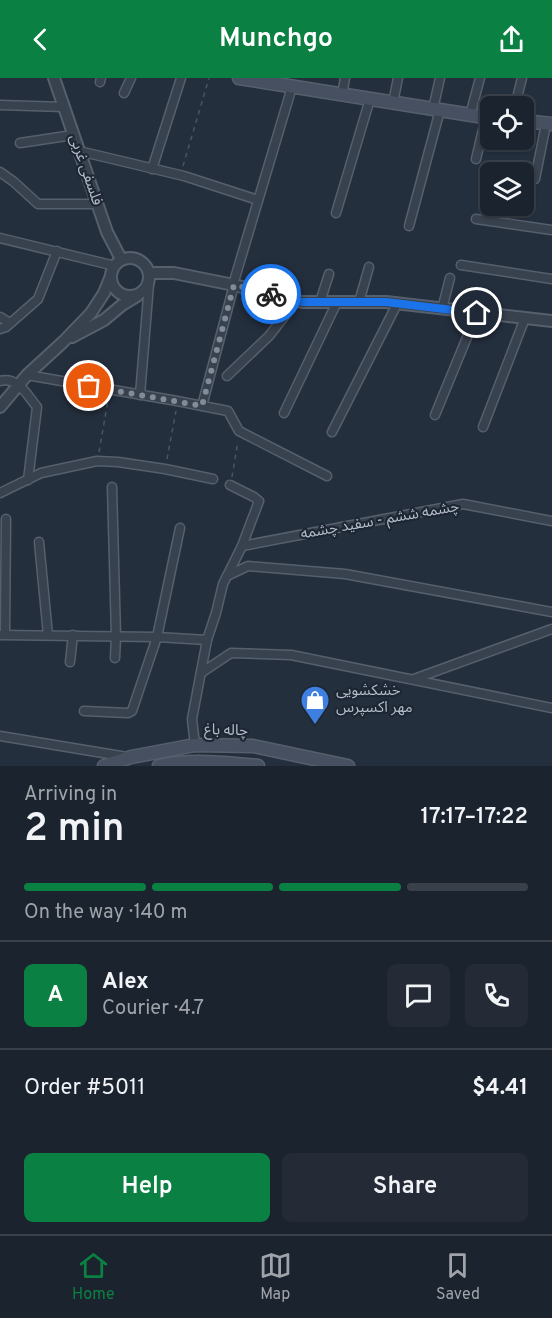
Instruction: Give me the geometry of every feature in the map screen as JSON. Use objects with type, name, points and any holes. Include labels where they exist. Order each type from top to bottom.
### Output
[{"type":"main road","points":[[239,78],[298,84],[342,95],[480,116]]},
{"type":"main road","points":[[534,122],[549,124]]},
{"type":"main road","name":"چاله باغ","points":[[104,766],[131,757],[195,745],[253,746],[348,766]]},
{"type":"main road","points":[[159,766],[172,763],[258,766]]},
{"type":"street","name":"فلسفی غربی","points":[[54,78],[98,204],[116,267]]},
{"type":"street","points":[[124,93],[131,78]]},
{"type":"street","points":[[152,169],[181,78]]},
{"type":"street","points":[[342,95],[345,78]]},
{"type":"street","points":[[393,103],[398,78]]},
{"type":"street","points":[[409,226],[437,110],[440,78]]},
{"type":"street","points":[[470,115],[480,78]]},
{"type":"street","points":[[518,96],[522,78]]},
{"type":"street","points":[[202,406],[258,200],[298,84]]},
{"type":"street","points":[[336,213],[370,99]]},
{"type":"street","points":[[0,105],[64,107]]},
{"type":"street","points":[[535,179],[549,124]]},
{"type":"street","points":[[20,143],[73,135]]},
{"type":"street","points":[[476,159],[480,145]]},
{"type":"street","points":[[79,151],[180,175],[258,200]]},
{"type":"street","points":[[0,172],[38,204],[98,204]]},
{"type":"street","points":[[476,219],[552,230]]},
{"type":"street","points":[[0,238],[116,267]]},
{"type":"street","points":[[0,329],[38,299],[57,252]]},
{"type":"street","points":[[0,407],[27,375],[91,313],[104,293],[116,267],[129,257],[137,258],[146,264],[150,278],[140,395]]},
{"type":"street","points":[[460,265],[552,279]]},
{"type":"street","points":[[116,267],[113,286],[127,297],[140,295]]},
{"type":"street","points":[[359,302],[369,267]]},
{"type":"street","points":[[63,342],[104,320],[122,305],[140,295],[150,278],[174,273],[235,281],[297,300],[397,304],[552,321]]},
{"type":"street","points":[[320,302],[329,274]]},
{"type":"street","points":[[442,309],[450,278]]},
{"type":"street","points":[[227,376],[269,336],[297,300]]},
{"type":"street","points":[[284,413],[337,302]]},
{"type":"street","points":[[332,432],[397,304]]},
{"type":"street","points":[[435,415],[477,313]]},
{"type":"street","points":[[0,317],[10,323]]},
{"type":"street","points":[[483,427],[525,318]]},
{"type":"street","points":[[27,375],[228,411],[239,431],[327,477]]},
{"type":"street","points":[[0,381],[7,380],[19,384],[37,407],[28,480]]},
{"type":"street","points":[[0,493],[41,473],[97,461],[165,469],[213,479]]},
{"type":"street","points":[[195,745],[192,719],[207,640],[223,584],[242,546],[259,501],[230,485]]},
{"type":"street","points":[[112,487],[115,658]]},
{"type":"street","name":"چشمه ششم - سفید چشمه","points":[[242,546],[463,504],[552,520]]},
{"type":"street","points":[[6,519],[3,634],[207,640]]},
{"type":"street","points":[[84,711],[132,711],[157,637],[180,528]]},
{"type":"street","points":[[39,542],[48,635]]},
{"type":"street","points":[[227,576],[248,566],[345,574],[552,612]]},
{"type":"street","points":[[413,679],[552,629]]},
{"type":"street","points":[[70,662],[73,636]]},
{"type":"street","points":[[201,673],[231,653],[291,655],[552,708]]},
{"type":"street","points":[[0,736],[131,757]]},
{"type":"path","points":[[180,175],[209,78]]},
{"type":"path","points":[[97,461],[110,389]]},
{"type":"path","points":[[165,469],[177,401]]},
{"type":"path","points":[[230,485],[239,431]]},
{"type":"way so far","points":[[89,386],[202,406],[234,285],[271,294]]},
{"type":"place","name":"خشکشویی مهر اکسپرس","points":[[315,726]]},
{"type":"route","points":[[271,294],[302,302],[386,302],[477,313]]}]
